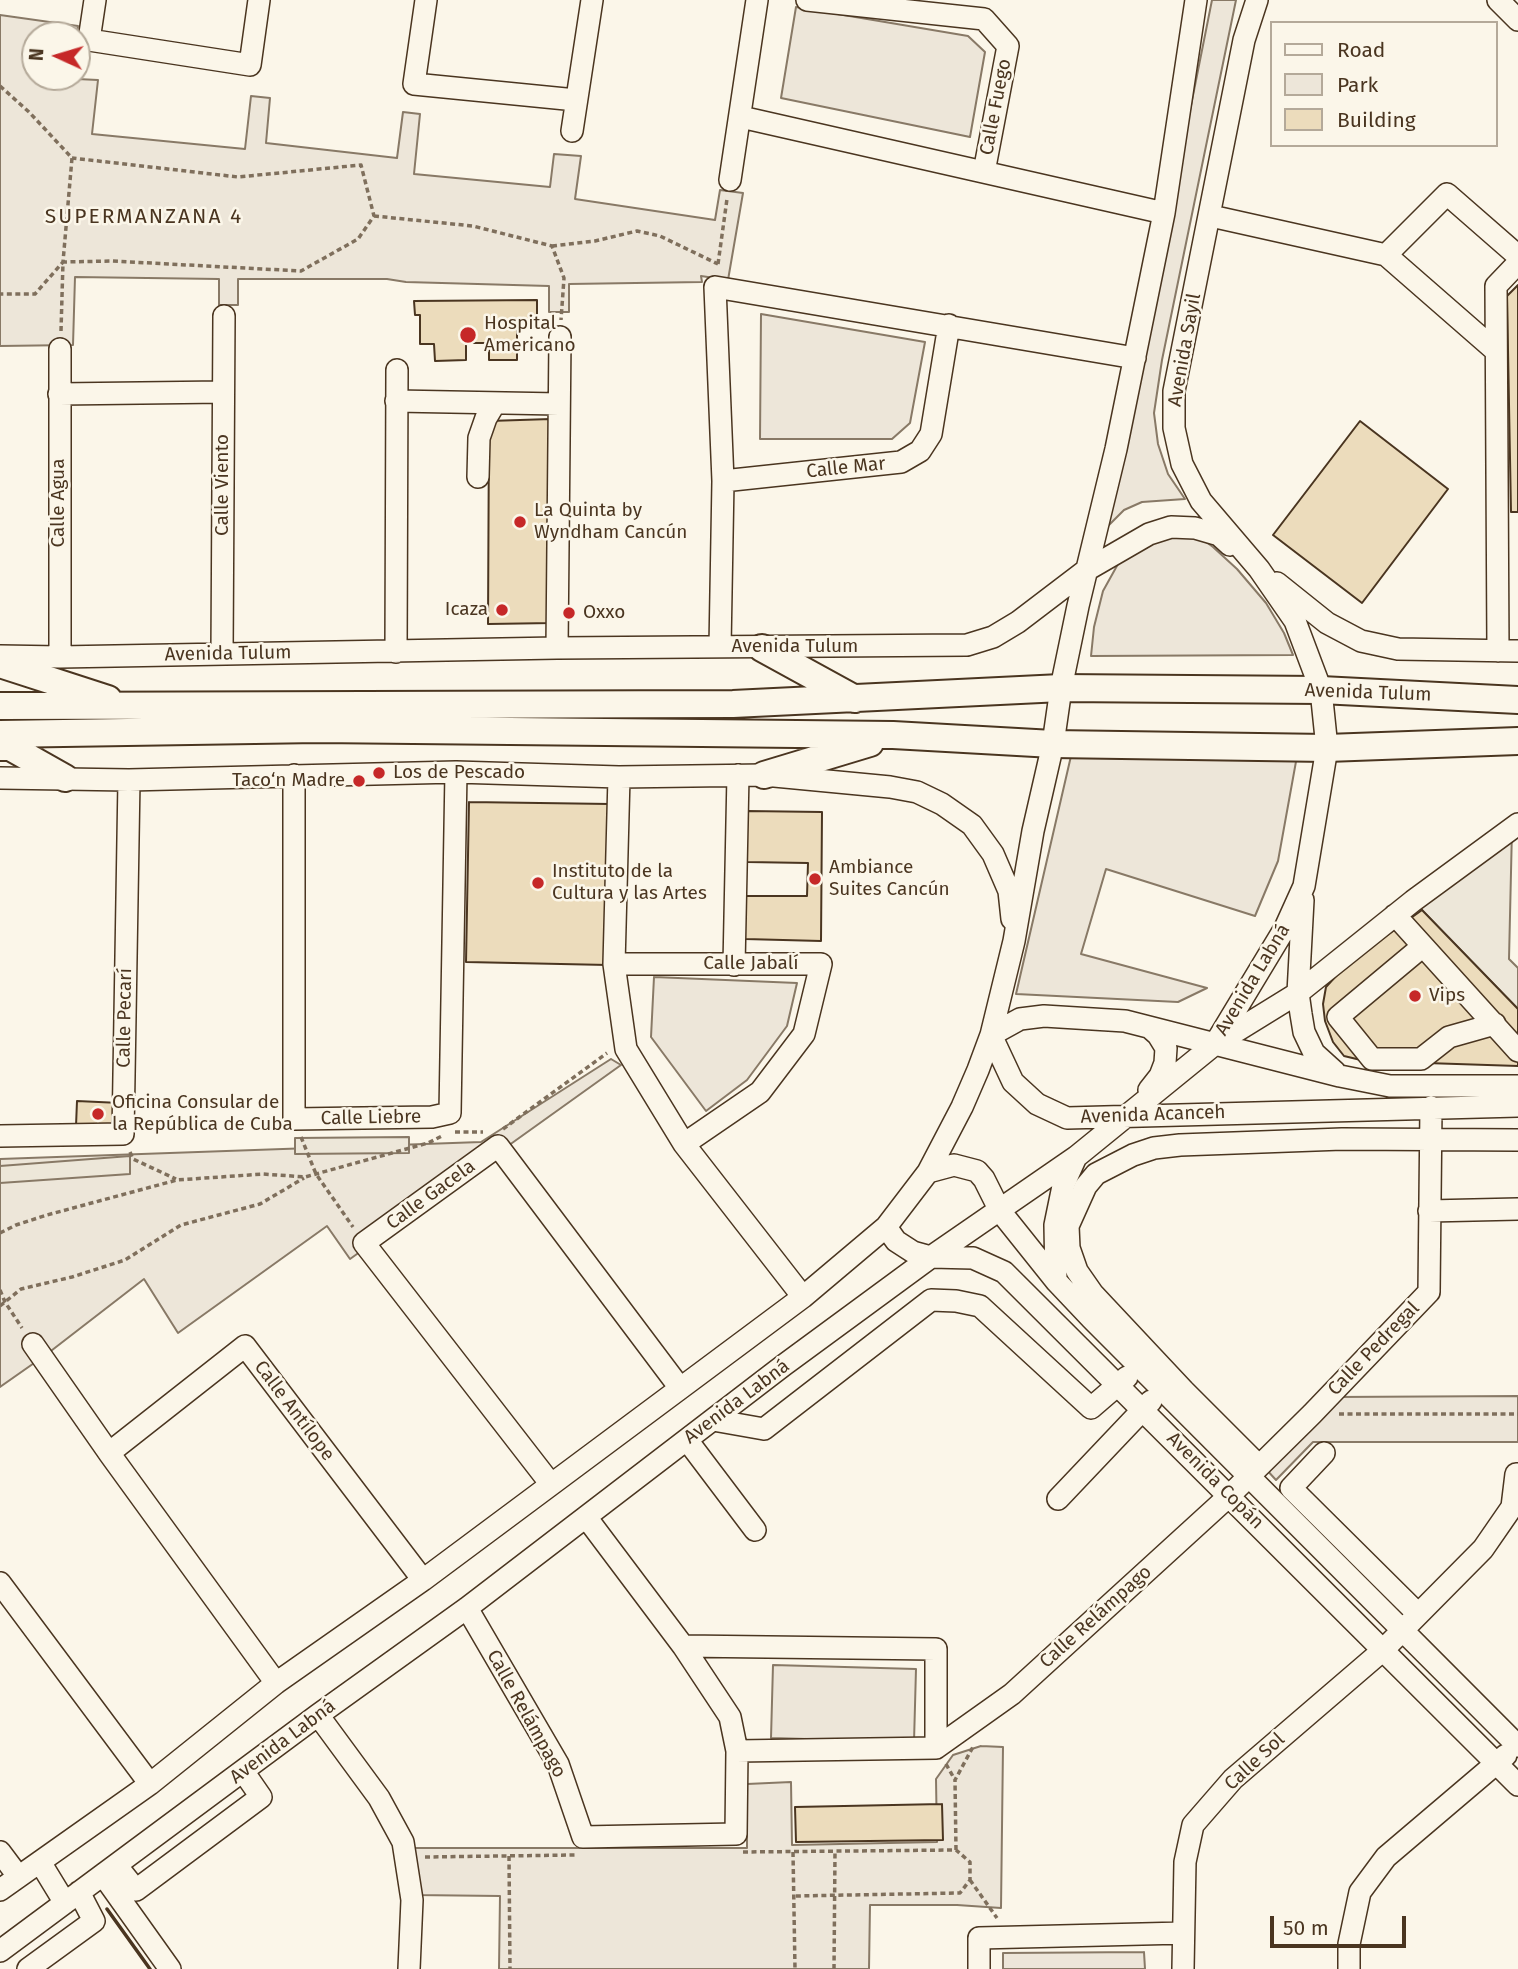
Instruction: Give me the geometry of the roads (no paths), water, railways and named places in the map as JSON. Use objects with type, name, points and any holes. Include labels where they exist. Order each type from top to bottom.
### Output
[{"type":"main road","points":[[762,648],[855,699]]},
{"type":"main road","points":[[0,664],[130,706]]},
{"type":"main road","name":"Avenida Tulum","points":[[0,706],[733,704],[1061,688],[1321,690],[1518,700]]},
{"type":"main road","points":[[0,734],[318,729],[893,735],[1053,744],[1327,748],[1518,741]]},
{"type":"main road","points":[[764,775],[893,735]]},
{"type":"main road","points":[[0,747],[10,747],[65,778]]},
{"type":"street","points":[[95,0],[89,40],[250,65],[258,0]]},
{"type":"street","points":[[426,0],[414,84],[576,100]]},
{"type":"street","points":[[572,131],[592,0]]},
{"type":"street","points":[[730,180],[757,0]]},
{"type":"street","name":"Calle Fuego","points":[[807,0],[984,19],[1008,46],[984,172]]},
{"type":"street","points":[[0,1890],[150,1784],[276,1684],[423,1580],[803,1297],[887,1227],[928,1172],[962,1107],[991,1035],[1014,941],[1085,571],[1116,449],[1164,214],[1196,0]]},
{"type":"street","name":"Avenida Sayil","points":[[1257,0],[1244,40],[1174,391],[1174,428],[1182,464],[1201,501],[1259,569],[1295,621],[1321,690],[1327,748]]},
{"type":"street","points":[[1498,0],[1518,20]]},
{"type":"street","name":"Calle Fuego","points":[[741,117],[1164,214]]},
{"type":"street","points":[[1386,255],[1447,194],[1518,256]]},
{"type":"street","points":[[1211,216],[1386,255],[1496,351]]},
{"type":"street","points":[[1508,651],[1496,351],[1496,286],[1518,263]]},
{"type":"street","points":[[720,647],[723,481],[715,287],[1135,358]]},
{"type":"street","name":"Calle Viento","points":[[222,653],[224,316]]},
{"type":"street","name":"Calle Mar","points":[[723,481],[901,462],[920,451],[931,434],[949,325]]},
{"type":"street","points":[[557,648],[561,337]]},
{"type":"street","name":"Calle Agua","points":[[60,349],[60,657]]},
{"type":"street","points":[[396,652],[397,370]]},
{"type":"street","points":[[59,394],[223,392]]},
{"type":"street","points":[[396,401],[559,404]]},
{"type":"street","points":[[457,402],[479,438]]},
{"type":"street","points":[[478,477],[479,438],[495,403]]},
{"type":"street","name":"Avenida Tulum","points":[[0,656],[967,645],[993,637],[1018,622],[1085,571],[1149,534],[1171,527],[1195,528],[1219,535],[1327,623],[1362,641],[1398,649],[1508,651]]},
{"type":"street","name":"Avenida Labná","points":[[0,1951],[72,1898],[115,1872],[243,1771],[467,1608],[931,1257],[1076,1157],[1215,1044],[1285,928],[1304,886],[1327,748]]},
{"type":"street","points":[[0,778],[129,780],[456,772],[619,777],[764,775],[890,787],[917,792],[942,804],[972,825],[993,854],[1009,891],[1014,941]]},
{"type":"street","name":"Calle Liebre","points":[[294,775],[294,1119],[432,1117],[450,1113],[456,772]]},
{"type":"street","points":[[734,965],[738,775]]},
{"type":"street","points":[[619,777],[614,964],[626,1049],[684,1144],[803,1297]]},
{"type":"street","name":"Calle Pecarí","points":[[0,1136],[124,1134],[129,780]]},
{"type":"street","points":[[1215,1044],[1298,993],[1395,915],[1518,824]]},
{"type":"street","points":[[1304,886],[1298,993],[1303,1023],[1309,1045],[1321,1061],[1340,1076]]},
{"type":"street","points":[[1395,915],[1518,1051]]},
{"type":"street","points":[[1423,946],[1338,1017],[1372,1059],[1421,1059],[1449,1037],[1495,1024]]},
{"type":"street","name":"Calle Jabalí","points":[[614,964],[821,964],[804,1034],[760,1092],[684,1144]]},
{"type":"street","points":[[991,1035],[1020,1019],[1044,1016],[1125,1021],[1340,1076],[1390,1086],[1518,1086]]},
{"type":"street","points":[[1013,1082],[1009,1052],[1011,1040],[1028,1018]]},
{"type":"street","points":[[1128,1116],[1160,1076],[1165,1063],[1166,1048],[1149,1027]]},
{"type":"street","name":"Avenida Acanceh","points":[[991,1035],[1013,1082],[1037,1104],[1067,1118],[1431,1107],[1518,1107]]},
{"type":"street","name":"Calle Pedregal","points":[[1254,1471],[1429,1292],[1431,1107]]},
{"type":"street","points":[[1254,1471],[1077,1272],[1069,1248],[1068,1226],[1086,1186],[1096,1174],[1133,1155],[1154,1148],[1285,1141],[1430,1138],[1518,1140]]},
{"type":"street","name":"Calle Gacela","points":[[550,1483],[364,1243],[498,1146],[680,1388]]},
{"type":"street","points":[[1056,1281],[1055,1225],[1063,1186],[1076,1157]]},
{"type":"street","name":"Avenida Copán","points":[[928,1172],[954,1165],[977,1171],[1000,1211],[1056,1281],[1138,1366],[1254,1471],[1402,1630],[1518,1745]]},
{"type":"street","points":[[1429,1211],[1518,1209]]},
{"type":"street","name":"Avenida Copán","points":[[887,1227],[904,1248],[922,1255],[973,1258],[1004,1272],[1518,1785]]},
{"type":"street","points":[[713,1420],[764,1429],[931,1300],[980,1306],[1091,1408],[1138,1366]]},
{"type":"street","points":[[33,1345],[276,1684]]},
{"type":"street","name":"Calle Antílope","points":[[109,1453],[245,1346],[423,1580]]},
{"type":"street","points":[[1058,1499],[1162,1389]]},
{"type":"street","points":[[687,1440],[755,1530]]},
{"type":"street","points":[[1324,1453],[1291,1488],[1418,1614]]},
{"type":"street","name":"Calle Relámpago","points":[[936,1748],[1012,1694],[1254,1471]]},
{"type":"street","name":"Calle Sol","points":[[1183,1969],[1185,1862],[1193,1825],[1233,1779],[1382,1651],[1483,1549],[1512,1507],[1518,1474]]},
{"type":"street","name":"Calle Relámpago","points":[[467,1608],[558,1764],[583,1838],[736,1834],[737,1751],[730,1717],[683,1646],[586,1517]]},
{"type":"street","points":[[0,1583],[150,1784]]},
{"type":"street","points":[[683,1646],[936,1649],[936,1748],[737,1751]]},
{"type":"street","points":[[318,1715],[379,1798],[403,1842],[412,1900],[409,1969]]},
{"type":"street","points":[[1349,1969],[1349,1944],[1360,1892],[1386,1857],[1518,1745]]},
{"type":"street","points":[[115,1872],[136,1890],[261,1797],[243,1771]]},
{"type":"street","points":[[0,1852],[18,1876]]},
{"type":"street","points":[[28,1969],[94,1921],[40,1862]]},
{"type":"street","points":[[115,1872],[170,1969]]},
{"type":"street","points":[[979,1969],[979,1938],[1183,1934]]},
{"type":"place","name":"Hospital Americano","points":[[468,335]]},
{"type":"place","name":"La Quinta by Wyndham Cancún","points":[[520,522]]},
{"type":"place","name":"Icaza","points":[[502,610]]},
{"type":"place","name":"Oxxo","points":[[569,613]]},
{"type":"place","name":"Los de Pescado","points":[[379,773]]},
{"type":"place","name":"Taco‘n Madre","points":[[359,781]]},
{"type":"place","name":"Ambiance Suites Cancún","points":[[815,879]]},
{"type":"place","name":"Instituto de la Cultura y las Artes","points":[[538,883]]},
{"type":"place","name":"Vips","points":[[1415,996]]},
{"type":"place","name":"Oficina Consular de la República de Cuba","points":[[98,1114]]},
{"type":"district","name":"SUPERMANZANA 4","points":[[144,217]]}]
